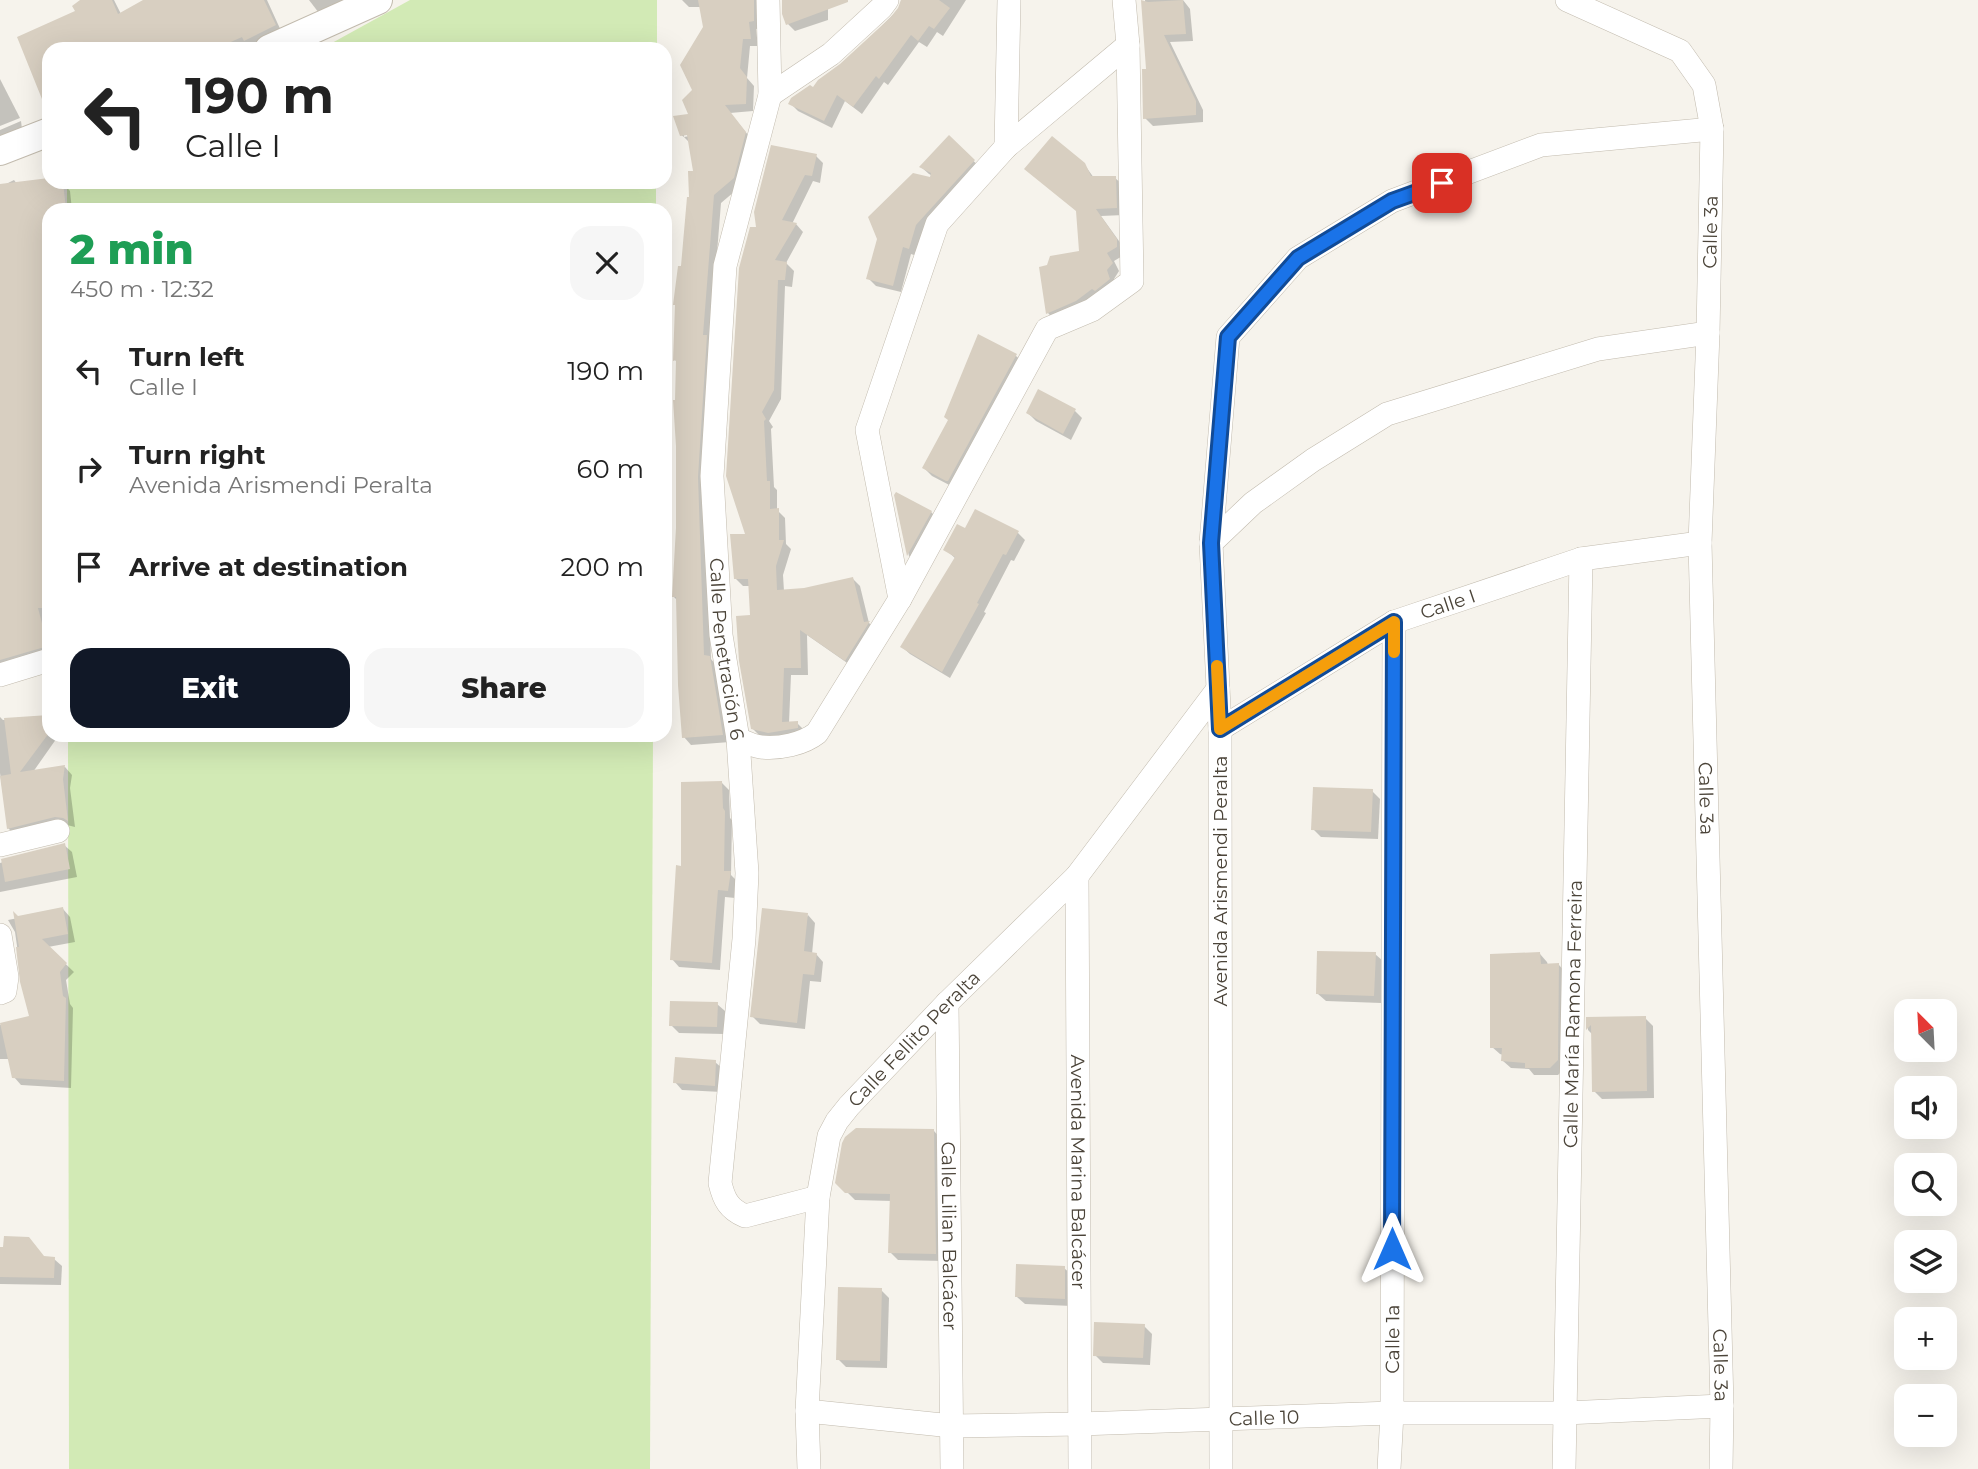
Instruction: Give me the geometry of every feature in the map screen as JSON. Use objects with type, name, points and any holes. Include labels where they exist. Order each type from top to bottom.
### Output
[{"type":"street","points":[[285,42],[377,0]]},
{"type":"street","name":"Calle Penetración 6","points":[[768,0],[771,95],[725,266],[712,476],[720,635],[738,739],[747,873],[744,939],[720,1183],[724,1199],[734,1211],[745,1216],[818,1197]]},
{"type":"street","points":[[771,95],[831,54],[887,0]]},
{"type":"street","points":[[1006,147],[1009,0]]},
{"type":"street","points":[[738,739],[761,747],[780,746],[805,742],[817,733],[900,599],[1047,329],[1093,310],[1132,281],[1128,45],[1124,0]]},
{"type":"street","name":"Calle 3a","points":[[1567,0],[1680,51],[1704,85],[1712,129],[1700,543],[1722,1406],[1721,1469]]},
{"type":"street","points":[[900,599],[867,430],[937,224],[1006,147],[1128,45]]},
{"type":"street","name":"Avenida Arismendi Peralta","points":[[1221,1469],[1220,729],[1211,543],[1228,337],[1298,258],[1392,201],[1541,145],[1712,129]]},
{"type":"street","points":[[0,151],[42,134]]},
{"type":"street","points":[[1211,543],[1253,503],[1313,460],[1387,414],[1598,349],[1708,333]]},
{"type":"street","name":"Calle I","points":[[1220,729],[1394,622],[1581,559],[1700,543]]},
{"type":"street","name":"Calle María Ramona Ferreira","points":[[1564,1469],[1581,559]]},
{"type":"street","name":"Calle 1a","points":[[1389,1469],[1392,1413],[1394,622]]},
{"type":"street","points":[[0,675],[42,662]]},
{"type":"street","name":"Calle Fellito Peralta","points":[[809,1469],[807,1411],[818,1197],[829,1136],[837,1121],[947,1003],[1077,876],[1218,689]]},
{"type":"street","points":[[0,845],[58,831]]},
{"type":"street","name":"Avenida Marina Balcácer","points":[[1077,876],[1080,1469]]},
{"type":"street","points":[[0,934],[7,977],[5,991],[0,993]]},
{"type":"street","name":"Calle Lilian Balcácer","points":[[947,1003],[952,1469]]},
{"type":"street","name":"Calle 10","points":[[807,1411],[952,1426],[1392,1413],[1565,1413],[1722,1406]]},
{"type":"green space","points":[[410,0],[657,0],[657,42],[334,42]]},
{"type":"green space","points":[[67,189],[656,189],[656,203],[67,203]]},
{"type":"green space","points":[[68,742],[653,742],[650,1469],[69,1469]]},
{"type":"building","points":[[80,0],[112,0],[118,14],[143,0],[264,0],[276,25],[244,41],[242,37],[231,42],[42,42],[42,99],[17,37],[75,11],[72,6]]},
{"type":"building","points":[[698,0],[754,0],[754,21],[749,22],[751,39],[743,39],[740,68],[747,77],[746,104],[725,105],[746,132],[734,178],[714,195],[703,335],[707,335],[698,477],[704,655],[710,656],[723,735],[682,738],[676,597],[672,597],[676,528],[673,400],[676,360],[673,361],[673,305],[678,266],[681,266],[689,197],[688,171],[693,171],[687,135],[680,136],[673,116],[688,114],[682,100],[692,90],[680,65],[703,27]]},
{"type":"building","points":[[782,0],[848,2],[786,25],[782,14]]},
{"type":"building","points":[[901,0],[939,0],[950,8],[934,29],[929,26],[918,41],[911,35],[879,79],[876,76],[853,107],[837,95],[824,121],[788,104],[791,98],[810,85],[813,87],[890,18]]},
{"type":"building","points":[[1141,0],[1183,0],[1186,34],[1164,35],[1196,101],[1196,115],[1143,119],[1142,69],[1146,69]]},
{"type":"building","points":[[949,135],[975,160],[916,225],[909,249],[903,247],[893,286],[866,279],[877,239],[868,217],[913,173],[930,177],[931,173],[919,167]]},
{"type":"building","points":[[1052,136],[1085,163],[1091,176],[1116,176],[1117,208],[1096,209],[1117,239],[1117,247],[1107,253],[1113,263],[1107,270],[1110,279],[1095,291],[1092,289],[1076,301],[1046,314],[1039,267],[1047,265],[1050,256],[1079,251],[1076,211],[1024,169]]},
{"type":"building","points":[[771,145],[817,154],[812,176],[805,175],[782,220],[797,223],[775,260],[787,262],[785,280],[778,280],[774,390],[762,412],[766,419],[770,509],[779,508],[779,540],[784,540],[776,566],[777,590],[804,588],[853,577],[864,622],[870,621],[845,661],[800,630],[801,668],[784,668],[782,722],[798,721],[798,728],[768,733],[751,729],[739,661],[736,616],[750,615],[748,579],[734,579],[730,534],[745,534],[726,476],[739,268],[750,227],[756,227],[754,212]]},
{"type":"building","points":[[42,179],[42,189],[64,189],[65,203],[42,203],[42,608],[38,608],[42,623],[42,648],[0,660],[0,184]]},
{"type":"building","points":[[978,334],[1017,354],[946,481],[922,468],[948,420],[944,417]]},
{"type":"building","points":[[1038,389],[1076,409],[1063,434],[1026,413]]},
{"type":"building","points":[[896,492],[932,511],[907,556],[894,495]]},
{"type":"building","points":[[975,509],[1019,531],[1006,555],[1003,554],[942,672],[900,647],[955,557],[943,550],[957,524],[965,528]]},
{"type":"building","points":[[42,715],[42,742],[20,772],[65,765],[63,779],[68,821],[55,817],[7,829],[0,776],[11,774],[4,718]]},
{"type":"building","points":[[722,781],[725,811],[724,871],[731,871],[728,891],[718,890],[712,963],[670,960],[676,865],[681,866],[681,782]]},
{"type":"building","points":[[1313,787],[1373,789],[1371,832],[1311,830]]},
{"type":"building","points":[[65,843],[70,869],[5,882],[1,859]]},
{"type":"building","points":[[63,907],[68,934],[42,939],[67,963],[60,972],[63,996],[66,998],[64,1081],[12,1078],[0,1023],[29,1016],[20,982],[16,947],[19,947],[13,911],[18,916]]},
{"type":"building","points":[[762,908],[808,913],[804,951],[817,953],[814,975],[803,974],[797,1023],[750,1017]]},
{"type":"building","points":[[1317,951],[1376,952],[1374,996],[1316,994]]},
{"type":"building","points":[[1540,952],[1541,964],[1559,963],[1558,1060],[1550,1068],[1525,1068],[1525,1063],[1501,1061],[1502,1048],[1490,1048],[1490,954]]},
{"type":"building","points":[[670,1001],[718,1002],[717,1027],[669,1026]]},
{"type":"building","points":[[1646,1016],[1647,1091],[1592,1092],[1591,1025],[1586,1030],[1586,1017]]},
{"type":"building","points":[[675,1057],[716,1060],[715,1086],[673,1083]]},
{"type":"building","points":[[856,1128],[934,1129],[936,1254],[888,1253],[890,1194],[845,1193],[835,1183],[842,1143]]},
{"type":"building","points":[[4,1236],[29,1237],[44,1256],[55,1257],[54,1278],[0,1277],[0,1247],[3,1247]]},
{"type":"building","points":[[1016,1264],[1065,1266],[1065,1299],[1015,1297]]},
{"type":"building","points":[[838,1287],[882,1288],[880,1361],[836,1360]]},
{"type":"building","points":[[1094,1322],[1145,1324],[1143,1358],[1093,1356]]},
{"type":"slow traffic","points":[[1217,666],[1220,729],[1394,622],[1394,652]]},
{"type":"route","points":[[1392,1249],[1394,622],[1220,729],[1211,543],[1228,337],[1298,258],[1392,201],[1442,183]]}]
